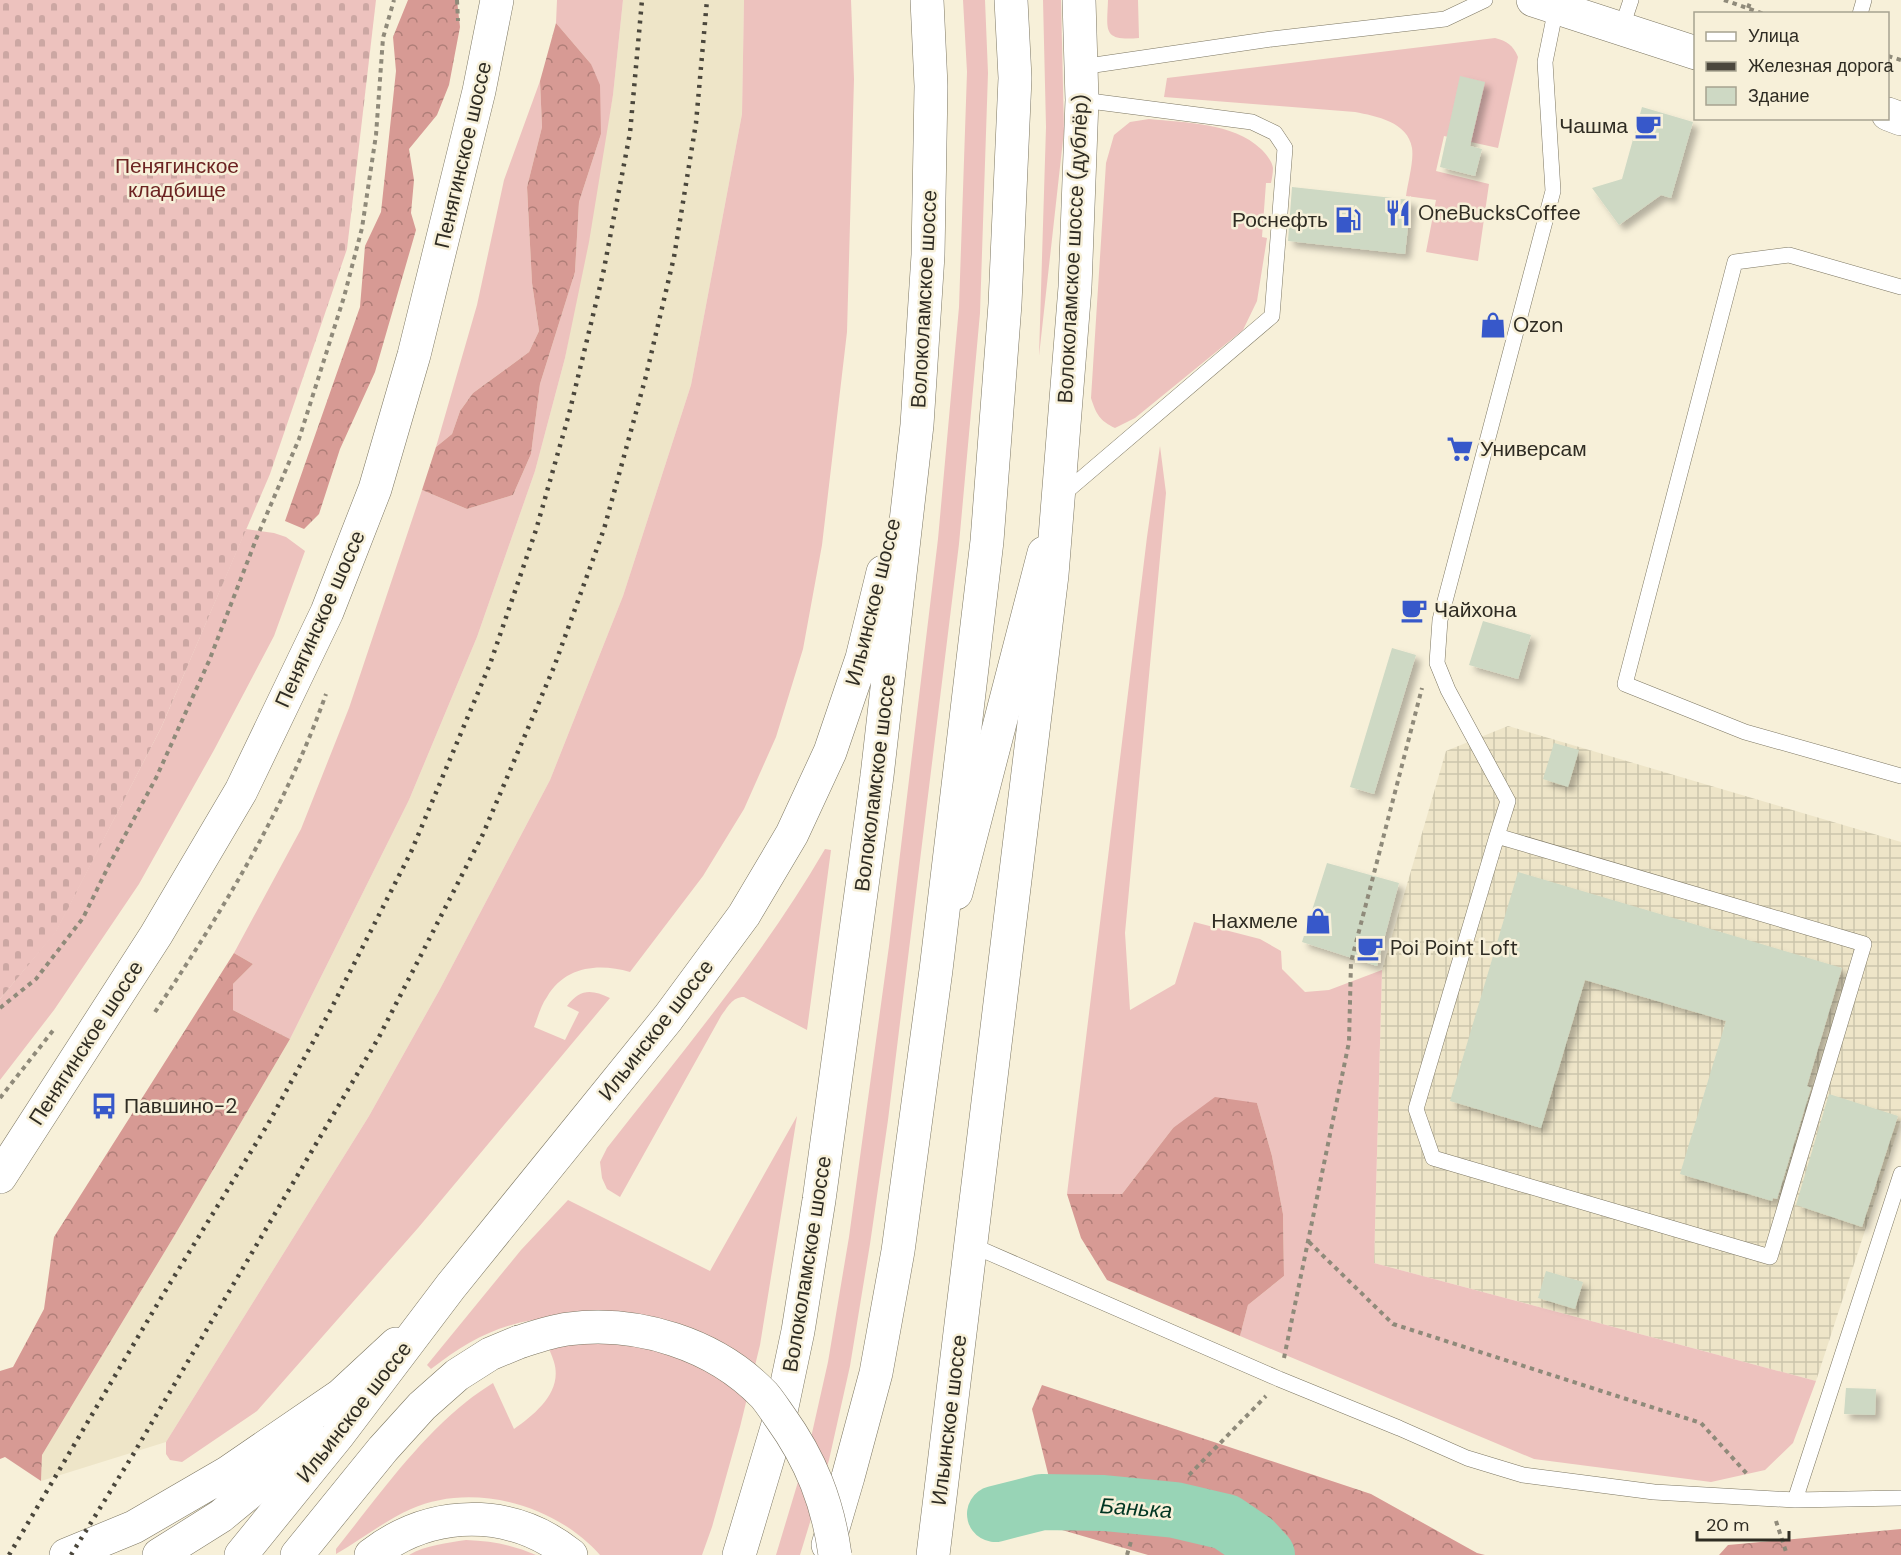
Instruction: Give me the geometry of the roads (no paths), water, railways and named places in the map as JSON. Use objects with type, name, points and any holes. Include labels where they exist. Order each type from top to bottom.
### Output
[{"type":"main road","name":"Пенягинское шоссе","points":[[0,1177],[156,935],[241,791],[327,612],[375,489],[414,355],[479,91],[497,0]]},
{"type":"main road","name":"Волоколамское шоссе","points":[[739,1555],[779,1421],[798,1331],[819,1200],[877,777],[918,425],[928,255],[931,86],[927,0]]},
{"type":"main road","points":[[825,1555],[849,1477],[876,1373],[898,1251],[936,970],[987,541],[1003,340],[1015,78],[1011,0]]},
{"type":"main road","name":"Волоколамское шоссе (дублёр)","points":[[1058,498],[1075,287],[1082,100],[1079,0]]},
{"type":"main road","points":[[1545,4],[1626,15],[1694,52]]},
{"type":"main road","name":"Ильинское шоссе","points":[[242,1555],[339,1434],[451,1286],[683,999],[744,915],[792,834],[830,752],[862,658],[918,425]]},
{"type":"main road","name":"Ильинское шоссе","points":[[933,1555],[1052,574],[1058,498]]},
{"type":"main road","points":[[936,970],[1058,498]]},
{"type":"main road","points":[[159,1555],[221,1516],[267,1478],[341,1395],[387,1353],[451,1286]]},
{"type":"main road","points":[[297,1555],[383,1449],[422,1406],[458,1375],[490,1354],[519,1342],[567,1329],[612,1328],[651,1332],[696,1347],[734,1370],[764,1396],[794,1437],[818,1483],[832,1528],[835,1555]]},
{"type":"main road","points":[[66,1555],[134,1527],[227,1473],[341,1395]]},
{"type":"main road","points":[[371,1555],[403,1534],[430,1524],[457,1520],[514,1524],[540,1535],[571,1555]]},
{"type":"lane","points":[[1081,67],[1272,39],[1445,20],[1485,0]]},
{"type":"lane","points":[[1497,836],[1864,944],[1770,1257],[1433,1158],[1416,1109],[1497,836],[1508,801],[1448,690],[1437,663],[1440,620],[1553,191],[1545,62],[1545,4]]},
{"type":"lane","points":[[1058,498],[1272,316],[1285,148],[1275,133],[1252,122],[1082,100]]},
{"type":"lane","points":[[1901,287],[1789,255],[1735,262],[1625,684],[1745,732],[1901,776]]},
{"type":"lane","points":[[1795,1500],[1901,1174]]},
{"type":"lane","points":[[969,1244],[1467,1458],[1523,1475],[1654,1492],[1795,1500],[1901,1498]]},
{"type":"waterway","name":"Банька","points":[[995,1514],[1042,1502],[1104,1503],[1175,1510],[1226,1522],[1254,1541],[1267,1555]]},
{"type":"railway","points":[[9,1555],[161,1298],[268,1124],[329,1013],[411,852],[490,664],[536,530],[569,414],[603,274],[630,133],[642,0]]},
{"type":"railway","points":[[71,1555],[134,1453],[379,1037],[483,834],[554,667],[604,529],[646,376],[674,257],[696,123],[707,0]]},
{"type":"place","name":"Чашма","points":[[1648,126]]},
{"type":"place","name":"OneBucksCoffee","points":[[1398,213]]},
{"type":"place","name":"Роснефть","points":[[1348,220]]},
{"type":"place","name":"Ozon","points":[[1493,325]]},
{"type":"place","name":"Универсам","points":[[1460,449]]},
{"type":"place","name":"Чайхона","points":[[1414,610]]},
{"type":"place","name":"Нахмеле","points":[[1318,921]]},
{"type":"place","name":"Poi Point Loft","points":[[1370,948]]},
{"type":"place","name":"Павшино-2","points":[[104,1106]]},
{"type":"park label","name":"Пенягинское кладбище","points":[[177,178]]}]
